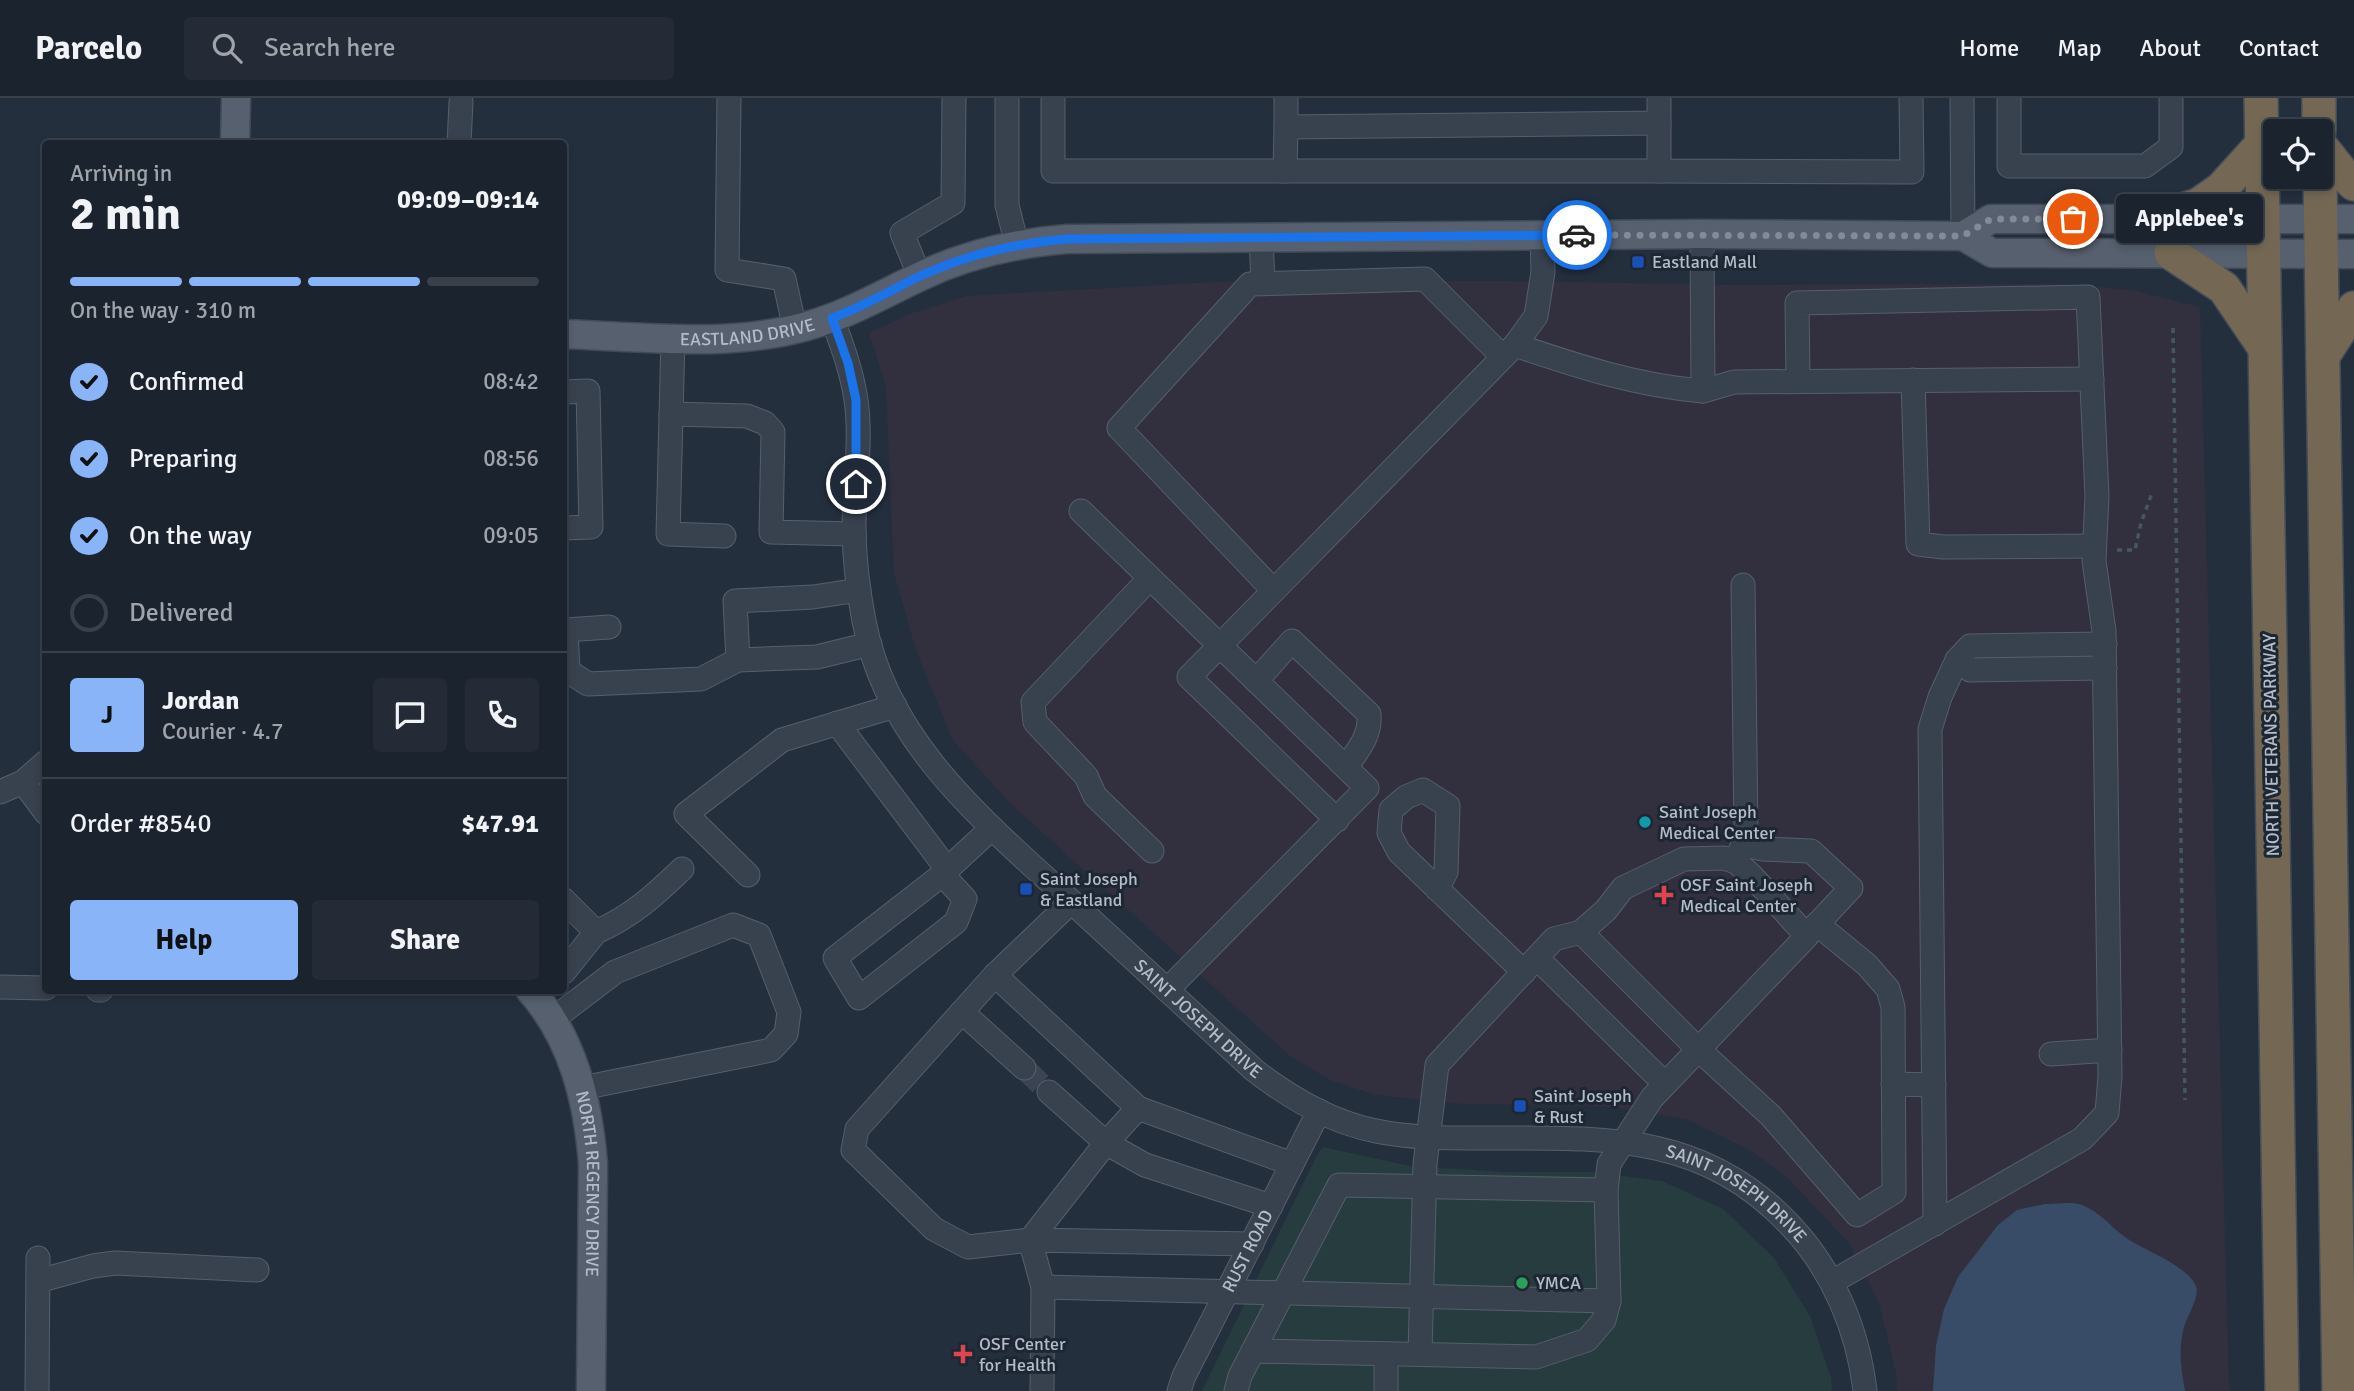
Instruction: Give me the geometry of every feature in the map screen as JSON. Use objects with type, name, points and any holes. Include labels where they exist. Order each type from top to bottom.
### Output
[{"type":"highway","name":"NORTH VETERANS PARKWAY","points":[[2261,98],[2282,1391]]},
{"type":"highway","points":[[2319,98],[2319,119]]},
{"type":"highway","points":[[2154,219],[2198,205],[2221,189],[2261,145]]},
{"type":"highway","points":[[2333,161],[2354,184]]},
{"type":"highway","points":[[2320,189],[2339,1391]]},
{"type":"highway","points":[[2171,253],[2224,288],[2264,347]]},
{"type":"highway","points":[[2323,356],[2354,308]]},
{"type":"main road","points":[[235,140],[236,98]]},
{"type":"main road","name":"EASTLAND DRIVE","points":[[1963,236],[1991,219],[2354,219]]},
{"type":"main road","name":"EASTLAND DRIVE","points":[[567,334],[673,338],[741,337],[795,329],[864,306],[920,277],[972,257],[1017,245],[1067,239],[1702,234],[1963,236],[1992,253],[2354,254]]},
{"type":"main road","name":"NORTH REGENCY DRIVE","points":[[542,1000],[567,1047],[582,1088],[590,1126],[593,1164],[591,1391]]},
{"type":"street","points":[[729,98],[727,270],[784,279],[795,329]]},
{"type":"street","points":[[920,277],[902,233],[953,203],[954,98]]},
{"type":"street","points":[[1007,98],[1007,205],[1017,245]]},
{"type":"street","points":[[1053,98],[1053,171],[1912,172],[1911,98]]},
{"type":"street","points":[[1285,171],[1286,98]]},
{"type":"street","points":[[1659,98],[1659,171]]},
{"type":"street","points":[[1962,98],[1963,236]]},
{"type":"street","points":[[2009,98],[2009,166],[2145,166],[2171,147],[2171,98]]},
{"type":"street","points":[[459,140],[460,102]]},
{"type":"street","points":[[1286,127],[1659,123]]},
{"type":"street","points":[[1702,234],[1703,391]]},
{"type":"street","points":[[1337,820],[1189,677],[1509,351],[1536,316],[1543,272],[1542,236]]},
{"type":"street","points":[[1261,237],[1263,282]]},
{"type":"street","points":[[1273,590],[1119,428],[1250,284],[1425,279],[1509,351],[1674,389],[1703,391],[1734,382],[2092,379]]},
{"type":"street","points":[[1798,381],[1797,303],[2088,298],[2097,496],[2094,561],[2105,644],[2110,1050],[2107,1113],[2082,1139],[1832,1282]]},
{"type":"street","name":"SAINT JOSEPH DRIVE","points":[[832,318],[848,363],[856,400],[854,534],[859,590],[870,644],[875,663],[895,706],[919,748],[935,769],[992,828],[1254,1070],[1319,1111],[1374,1131],[1430,1137],[1622,1141],[1668,1150],[1699,1160],[1761,1197],[1803,1239],[1832,1282],[1852,1330],[1865,1391]]},
{"type":"street","points":[[673,338],[668,534],[724,537]]},
{"type":"street","points":[[1913,380],[1917,544],[1942,547],[2094,546]]},
{"type":"street","points":[[567,392],[588,391],[591,527],[567,528]]},
{"type":"street","points":[[671,414],[747,416],[765,422],[773,432],[771,532],[854,534]]},
{"type":"street","points":[[1081,511],[1367,788],[1167,990]]},
{"type":"street","points":[[1150,578],[1033,702],[1035,722],[1086,776],[1095,796],[1152,851]]},
{"type":"street","points":[[1739,853],[1746,836],[1744,585]]},
{"type":"street","points":[[738,660],[736,601],[813,597],[859,590]]},
{"type":"street","points":[[567,630],[609,627]]},
{"type":"street","points":[[1256,681],[1292,641],[1369,714],[1367,737],[1346,767]]},
{"type":"street","points":[[567,657],[568,671],[588,684],[701,679],[738,660],[817,657],[870,644]]},
{"type":"street","points":[[1935,1224],[1930,729],[1940,697],[1957,660],[1970,646],[2105,644]]},
{"type":"street","points":[[1957,660],[1970,670],[2105,668]]},
{"type":"street","points":[[748,875],[686,814],[782,740],[895,706]]},
{"type":"street","points":[[837,723],[945,872],[965,899],[956,922],[859,998],[835,958],[945,872],[992,828]]},
{"type":"street","points":[[0,792],[23,782],[42,765]]},
{"type":"street","points":[[23,782],[42,808]]},
{"type":"street","points":[[1253,1351],[1536,1357],[1587,1340],[1604,1320],[1609,1301],[1606,1190],[1609,1164],[1652,1098],[1851,888],[1811,851],[1763,849],[1724,858],[1684,859],[1623,888],[1606,910],[1581,932],[1554,939],[1437,1065],[1424,1187],[1420,1354]]},
{"type":"street","points":[[1581,932],[1698,1049],[1771,1116],[1857,1215],[1894,1192],[1893,1007],[1888,989],[1867,965],[1812,930],[1751,875],[1739,853]]},
{"type":"street","points":[[567,968],[596,932],[619,922],[647,903],[682,869]]},
{"type":"street","points":[[1437,889],[1530,965],[1665,1084]]},
{"type":"street","points":[[1071,902],[995,975],[857,1129],[853,1150],[934,1229],[968,1247],[1030,1240],[1252,1244]]},
{"type":"street","points":[[567,903],[596,932]]},
{"type":"street","points":[[567,990],[733,925],[760,935],[789,1012],[786,1034],[771,1050],[582,1088]]},
{"type":"street","points":[[995,975],[1138,1108],[1292,1164]]},
{"type":"street","points":[[0,987],[42,988]]},
{"type":"street","points":[[962,1012],[1024,1068]]},
{"type":"street","points":[[2051,1054],[2110,1050]]},
{"type":"street","points":[[1893,1084],[1934,1085]]},
{"type":"street","points":[[1049,1092],[1106,1143],[1145,1165],[1271,1206]]},
{"type":"street","points":[[1030,1240],[1106,1143],[1138,1108]]},
{"type":"street","name":"RUST ROAD","points":[[1179,1391],[1184,1376],[1319,1111]]},
{"type":"street","points":[[1236,1391],[1240,1376],[1339,1185],[1606,1190]]},
{"type":"street","points":[[1030,1240],[1043,1287],[1042,1391]]},
{"type":"street","points":[[37,1391],[38,1258]]},
{"type":"street","points":[[38,1281],[115,1263],[257,1270]]},
{"type":"street","points":[[1043,1287],[1609,1301]]},
{"type":"street","points":[[1386,1354],[1386,1391]]},
{"type":"path","points":[[2173,328],[2185,1100]]},
{"type":"path","points":[[2094,546],[2106,550],[2135,550],[2152,493]]},
{"type":"shaded area","name":"OSF Saint Joseph Medical Center","points":[[1503,281],[1737,285],[2058,284],[2131,290],[2200,307],[2229,1391],[1897,1391],[1897,1377],[1879,1303],[1850,1244],[1786,1176],[1750,1150],[1686,1119],[1606,1106],[1464,1104],[1376,1095],[1330,1080],[1289,1055],[1011,804],[952,739],[916,650],[894,573],[886,386],[869,333],[910,314],[966,296],[1216,282]]},
{"type":"green space","name":"YMCA","points":[[1323,1147],[1410,1166],[1504,1172],[1592,1172],[1662,1181],[1723,1209],[1774,1258],[1810,1316],[1831,1378],[1832,1391],[1202,1391]]},
{"type":"water","points":[[2074,1203],[2088,1208],[2125,1237],[2191,1278],[2197,1290],[2181,1343],[2185,1391],[1933,1391],[1936,1346],[1944,1309],[1958,1277],[1998,1225],[2017,1210],[2045,1204]]},
{"type":"tunnel","points":[[1024,1068],[1049,1092]]},
{"type":"way so far","points":[[1577,235],[1963,236],[1991,219],[2073,219]]},
{"type":"place","name":"Applebee's","points":[[2073,219]]},
{"type":"place","name":"Eastland Mall","points":[[1638,262]]},
{"type":"place","name":"Saint Joseph Medical Center","points":[[1645,822]]},
{"type":"place","name":"Saint Joseph & Eastland","points":[[1026,889]]},
{"type":"place","name":"OSF Saint Joseph Medical Center","points":[[1664,895]]},
{"type":"place","name":"Saint Joseph & Rust","points":[[1520,1106]]},
{"type":"place","name":"YMCA","points":[[1522,1283]]},
{"type":"place","name":"OSF Center for Health","points":[[963,1354]]},
{"type":"route","points":[[856,484],[856,400],[848,363],[832,318],[864,306],[920,277],[972,257],[1017,245],[1067,239],[1577,235]]}]
